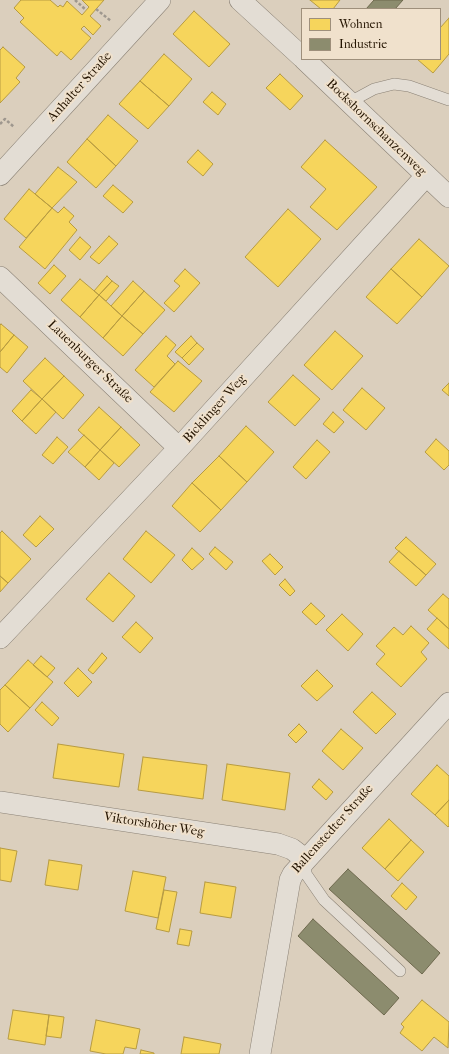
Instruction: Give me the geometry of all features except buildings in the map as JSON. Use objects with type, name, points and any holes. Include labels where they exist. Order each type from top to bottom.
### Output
[{"type":"street","name":"Anhalter Straße","points":[[0,175],[160,0]]},
{"type":"street","name":"Bockshornschanzenweg","points":[[240,0],[301,56]]},
{"type":"street","name":"Bockshornschanzenweg","points":[[305,60],[449,197]]},
{"type":"street","name":"Bicklinger Weg","points":[[0,638],[179,448],[426,176]]},
{"type":"street","name":"Lauenburger Straße","points":[[0,277],[179,448]]},
{"type":"street","name":"Ballenstedter Straße","points":[[260,1054],[290,880],[305,859],[449,703]]},
{"type":"street","name":"Viktorshöher Weg","points":[[0,802],[278,844],[292,849],[305,859]]},
{"type":"lane","points":[[350,102],[374,89],[394,84],[409,86],[449,100]]},
{"type":"lane","points":[[305,859],[306,874],[324,900],[400,970]]},
{"type":"path","points":[[75,0],[86,10]]}]
